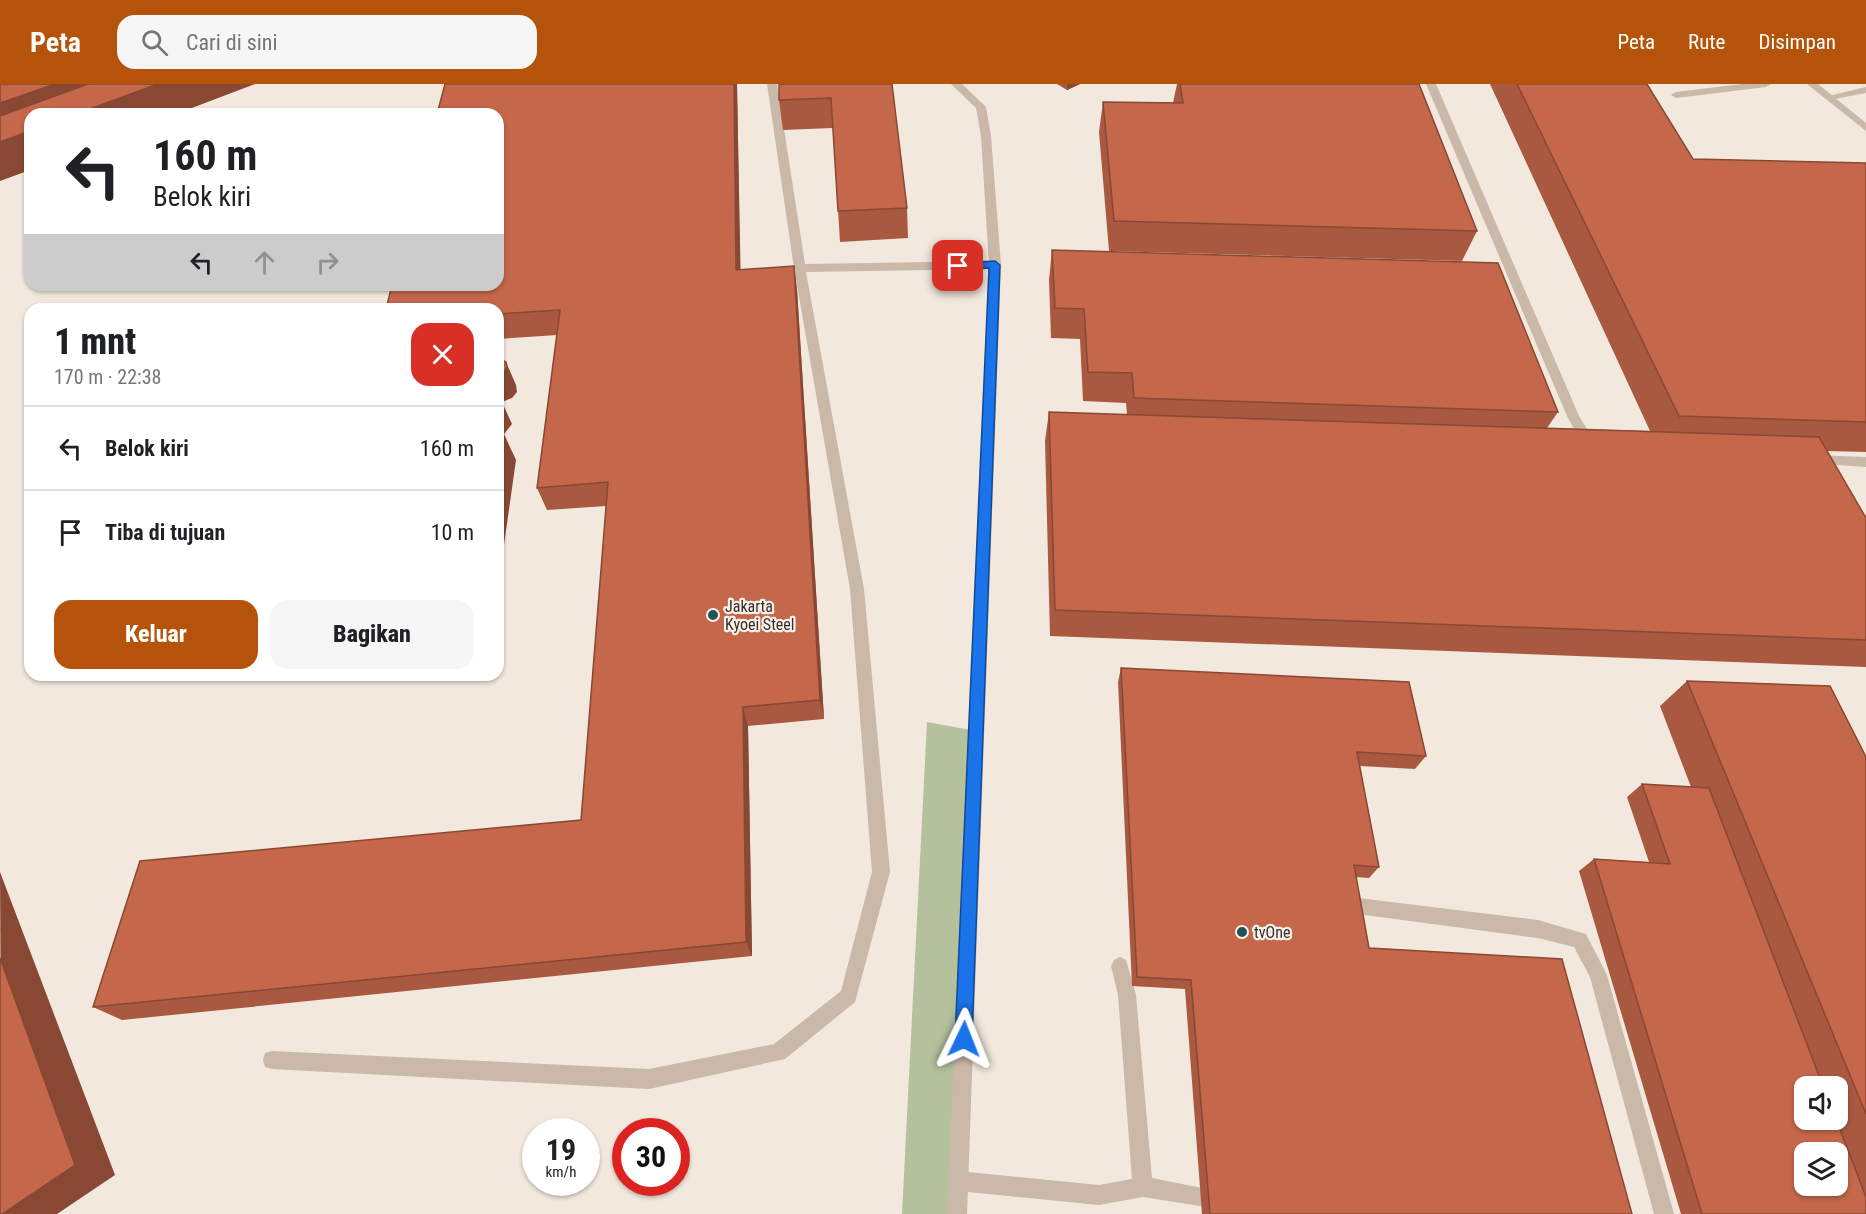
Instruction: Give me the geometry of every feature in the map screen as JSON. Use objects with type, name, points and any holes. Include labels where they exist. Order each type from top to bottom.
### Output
[{"type":"street","points":[[272,1060],[649,1079],[778,1052],[849,996],[881,872],[856,589],[800,268],[772,84]]},
{"type":"street","points":[[956,84],[981,107],[986,136],[995,265],[957,1214]]},
{"type":"street","points":[[1431,84],[1574,416],[1584,435],[1606,447]]},
{"type":"street","points":[[1676,95],[1766,84]]},
{"type":"street","points":[[1812,84],[1866,128]]},
{"type":"street","points":[[1828,97],[1866,90]]},
{"type":"street","points":[[800,268],[995,265]]},
{"type":"street","points":[[1797,459],[1866,462]]},
{"type":"street","points":[[1350,905],[1538,929],[1580,940],[1598,975],[1664,1214]]},
{"type":"street","points":[[1120,966],[1127,995],[1143,1187]]},
{"type":"street","points":[[958,1181],[1099,1195],[1143,1187],[1200,1196]]},
{"type":"green space","points":[[927,722],[976,731],[956,1214],[902,1214]]},
{"type":"building","points":[[0,84],[55,84],[0,103]]},
{"type":"building","points":[[88,84],[158,84],[92,108],[24,108],[24,133],[0,142],[0,116]]},
{"type":"building","name":"Jakarta Kyoei Steel","points":[[445,84],[734,84],[736,270],[794,266],[820,700],[743,707],[746,942],[93,1007],[140,861],[581,820],[608,482],[537,488],[560,310],[504,314],[504,303],[388,303],[390,291],[504,291],[504,108],[439,108]]},
{"type":"building","points":[[779,84],[892,84],[907,208],[838,211],[831,98],[779,100]]},
{"type":"building","points":[[1180,84],[1419,84],[1477,231],[1114,221],[1103,102],[1183,103]]},
{"type":"building","points":[[1517,84],[1647,84],[1693,159],[1866,163],[1866,422],[1679,416]]},
{"type":"building","points":[[1052,250],[1498,263],[1558,412],[1134,398],[1132,373],[1088,372],[1084,309],[1055,308]]},
{"type":"building","points":[[1049,412],[1819,437],[1866,518],[1866,640],[1055,610]]},
{"type":"building","name":"tvOne","points":[[1121,668],[1409,682],[1426,756],[1357,752],[1379,867],[1354,865],[1369,948],[1562,959],[1632,1214],[1210,1214],[1191,980],[1137,977]]},
{"type":"building","points":[[1687,681],[1830,686],[1866,757],[1866,1114]]},
{"type":"building","points":[[1642,784],[1709,788],[1819,1076],[1794,1076],[1794,1130],[1840,1130],[1845,1142],[1794,1142],[1794,1196],[1848,1196],[1848,1150],[1866,1197],[1866,1214],[1702,1214],[1594,859],[1670,864]]},
{"type":"building","points":[[0,958],[75,1165],[2,1214],[0,1214]]},
{"type":"place","name":"Jakarta Kyoei Steel","points":[[713,615]]},
{"type":"place","name":"tvOne","points":[[1242,932]]},
{"type":"route","points":[[958,266],[995,265],[964,1039]]}]
